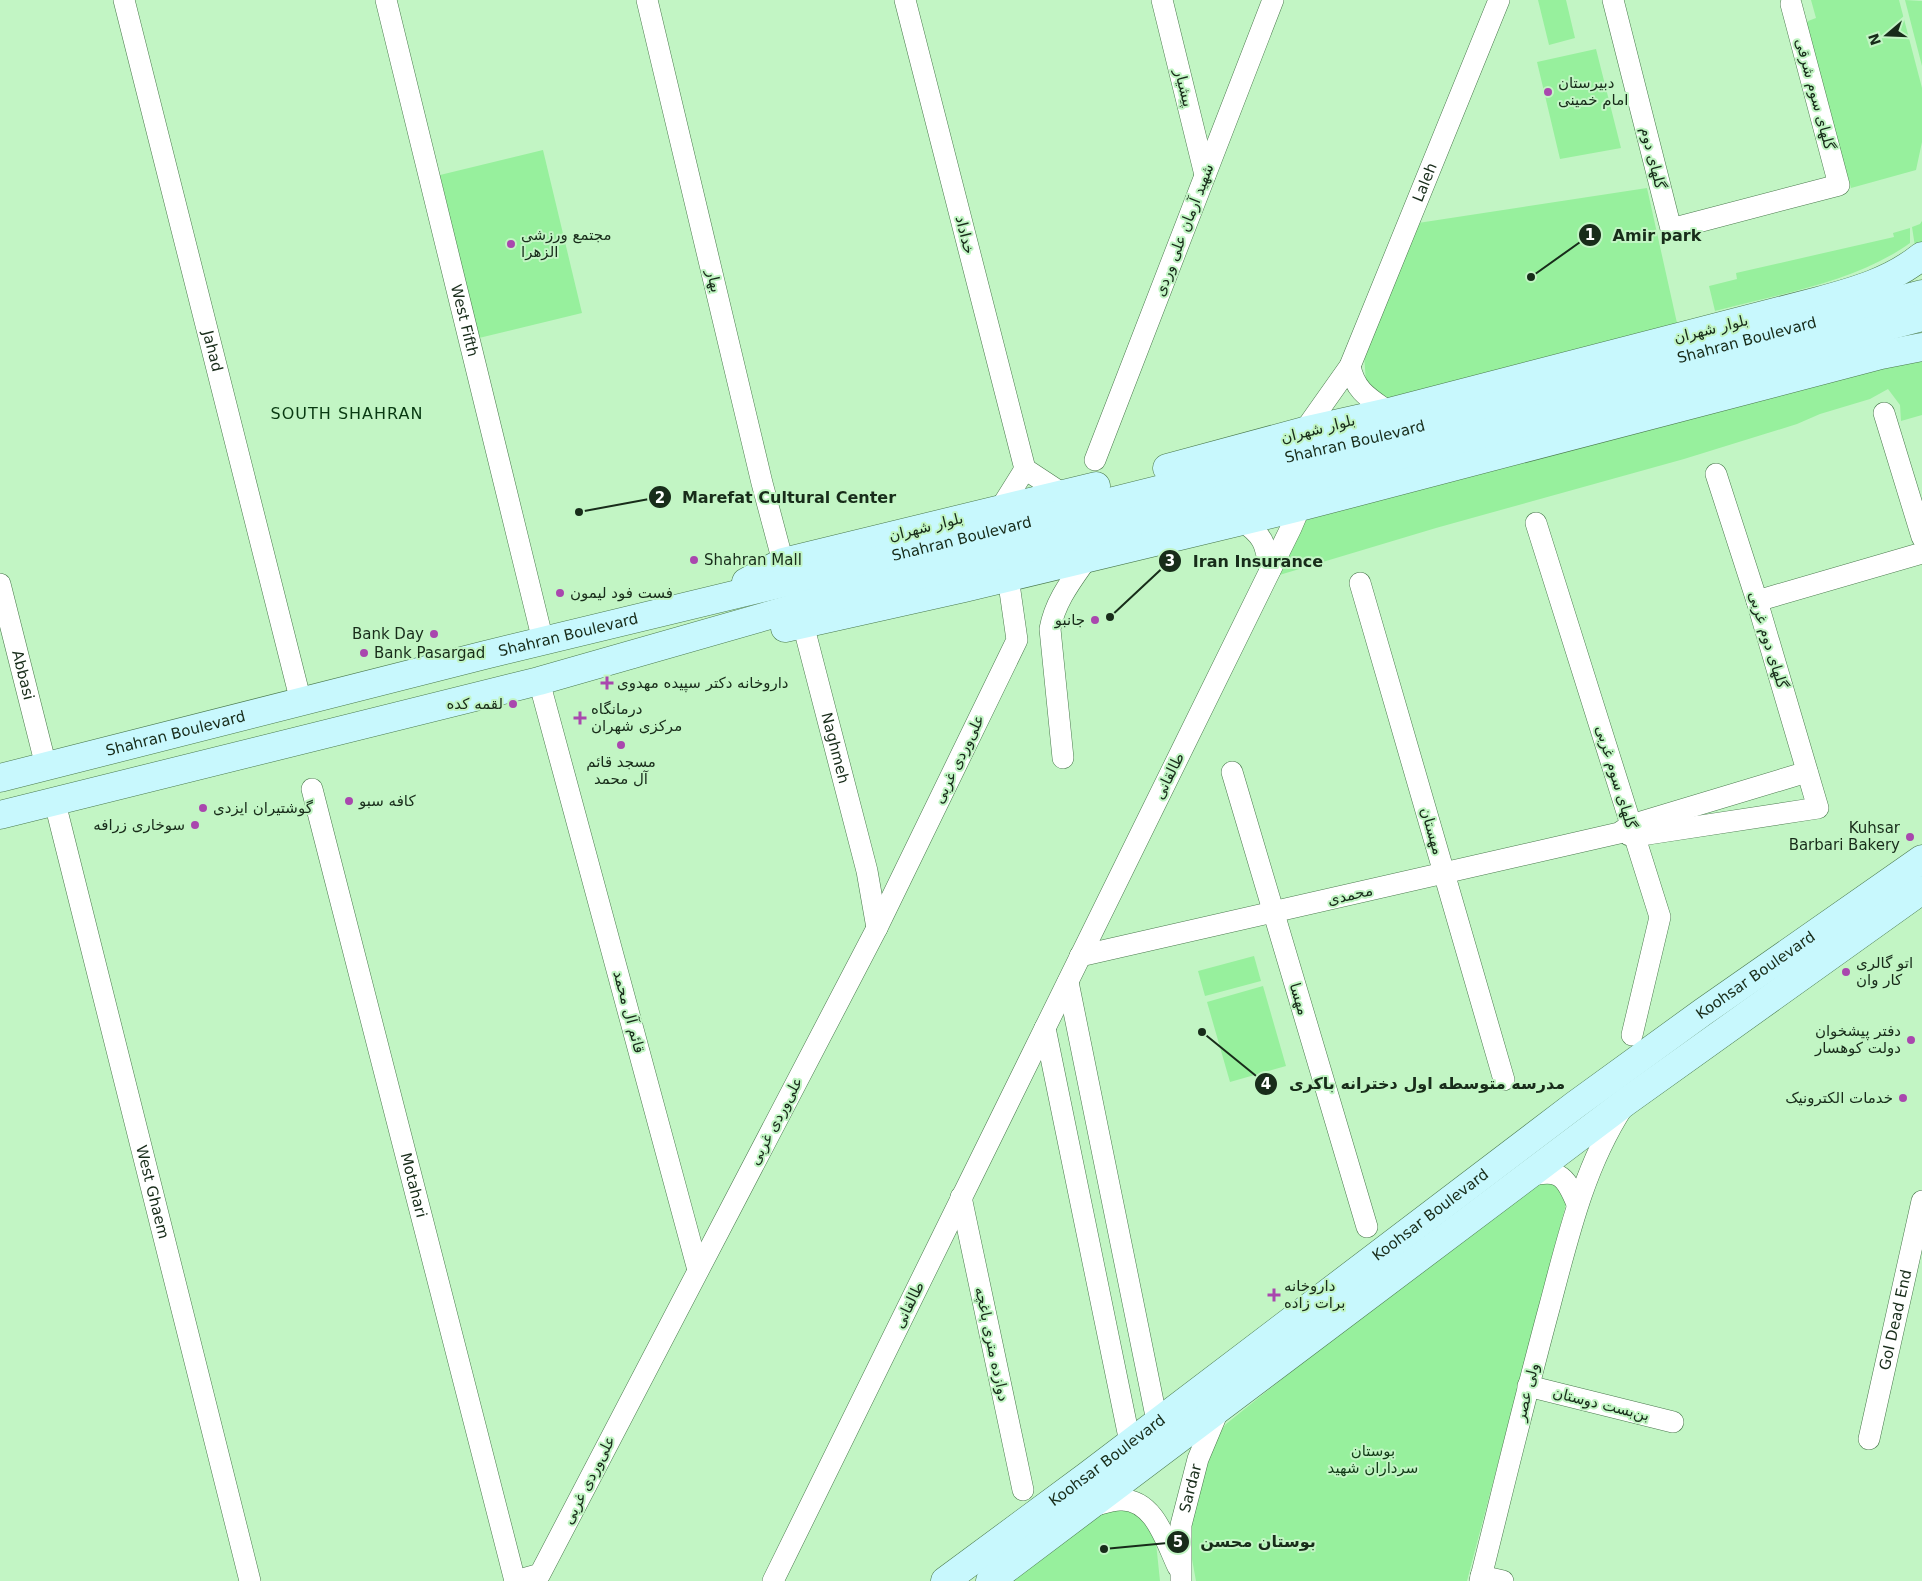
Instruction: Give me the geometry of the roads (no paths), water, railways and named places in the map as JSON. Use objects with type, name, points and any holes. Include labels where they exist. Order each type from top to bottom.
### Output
[{"type":"main road","name":"بلوار شهران","points":[[715,599],[782,562],[1151,473],[1304,431],[1389,412],[1846,293],[1881,281],[1907,267],[1922,256]]},
{"type":"main road","name":"Shahran Boulevard","points":[[0,778],[543,641],[1290,457],[1399,432],[1922,294]]},
{"type":"main road","name":"Shahran Boulevard","points":[[0,815],[539,681],[847,593],[1413,452],[1922,317]]},
{"type":"main road","name":"Shahran Boulevard","points":[[720,629],[762,634],[1008,577],[1242,521],[1881,355],[1922,347]]},
{"type":"main road","name":"Koohsar Boulevard","points":[[945,1581],[1131,1443],[1576,1105],[1703,1012],[1922,860]]},
{"type":"main road","name":"Koohsar Boulevard","points":[[990,1581],[1525,1177],[1922,890]]},
{"type":"street","name":"Jahad","points":[[124,0],[301,702]]},
{"type":"street","name":"West Fifth","points":[[386,0],[543,641]]},
{"type":"street","name":"بهار","points":[[647,0],[782,562]]},
{"type":"street","name":"خداداد","points":[[905,0],[1030,473]]},
{"type":"street","name":"پیشیار","points":[[1162,0],[1206,175]]},
{"type":"street","name":"شهید آرمان علی وردی","points":[[1095,460],[1274,0]]},
{"type":"street","name":"Laleh","points":[[1304,431],[1350,366],[1499,0]]},
{"type":"street","name":"گلهای دوم","points":[[1613,0],[1670,229],[1839,185]]},
{"type":"street","name":"گلهای سوم شرقی","points":[[1791,4],[1839,185]]},
{"type":"street","points":[[1350,366],[1352,379],[1359,388],[1389,412]]},
{"type":"street","points":[[1884,413],[1922,537]]},
{"type":"street","points":[[1000,509],[1030,473],[1063,494]]},
{"type":"street","name":"گلهای دوم غربی","points":[[1628,831],[1818,808],[1757,601],[1716,474]]},
{"type":"street","name":"طالقانی","points":[[773,1581],[1300,506]]},
{"type":"street","points":[[1242,521],[1263,538],[1270,570]]},
{"type":"street","name":"گلهای سوم غربی","points":[[1536,522],[1628,831],[1660,917],[1632,1035]]},
{"type":"street","points":[[1757,601],[1922,553]]},
{"type":"street","points":[[1063,758],[1050,629],[1052,614],[1056,604],[1088,557]]},
{"type":"street","points":[[1008,577],[1017,640],[1051,644]]},
{"type":"street","name":"مهستان","points":[[1360,583],[1504,1080]]},
{"type":"street","name":"Abbasi","points":[[0,584],[46,766]]},
{"type":"street","name":"Naghmeh","points":[[803,624],[867,871],[877,928]]},
{"type":"street","name":"علی‌وردی غربی","points":[[515,1581],[541,1577],[698,1270],[877,928],[1017,640]]},
{"type":"street","name":"قائم آل محمد","points":[[539,681],[698,1270]]},
{"type":"street","name":"مهسا","points":[[1232,772],[1367,1226]]},
{"type":"street","points":[[1628,831],[1807,772]]},
{"type":"street","name":"Motahari","points":[[312,789],[515,1581]]},
{"type":"street","name":"West Ghaem","points":[[55,802],[250,1581]]},
{"type":"street","name":"محمدی","points":[[1080,956],[1628,831]]},
{"type":"street","points":[[867,871],[902,877]]},
{"type":"street","points":[[1068,982],[1163,1451]]},
{"type":"street","points":[[1045,1028],[1131,1443],[1135,1473]]},
{"type":"street","name":"ولی عصر","points":[[1480,1579],[1528,1386],[1577,1204],[1602,1146],[1615,1120],[1627,1102]]},
{"type":"street","points":[[1525,1177],[1538,1174],[1555,1174],[1565,1179],[1577,1204]]},
{"type":"street","name":"دوازده متری باغچه","points":[[962,1197],[1023,1490]]},
{"type":"street","name":"Gol Dead End","points":[[1869,1439],[1922,1201]]},
{"type":"street","name":"بن‌بست دوستان","points":[[1528,1386],[1673,1422]]},
{"type":"street","name":"Sardar","points":[[1181,1576],[1181,1525],[1198,1459],[1219,1409]]},
{"type":"street","name":"Sardar","points":[[1090,1507],[1119,1500],[1131,1500],[1144,1507],[1160,1530],[1181,1576]]},
{"type":"street","points":[[1480,1579],[1503,1581]]},
{"type":"place","name":"دبیرستان امام خمینی","points":[[1548,92]]},
{"type":"place","name":"مجتمع ورزشی الزهرا","points":[[511,244]]},
{"type":"place","name":"Amir park","points":[[1531,277]]},
{"type":"place","name":"Marefat Cultural Center","points":[[579,512]]},
{"type":"place","name":"Shahran Mall","points":[[694,560]]},
{"type":"place","name":"فست فود لیمون","points":[[560,593]]},
{"type":"place","name":"Iran Insurance","points":[[1110,617]]},
{"type":"place","name":"جانبو","points":[[1095,620]]},
{"type":"place","name":"Bank Day","points":[[434,634]]},
{"type":"place","name":"Bank Pasargad","points":[[364,653]]},
{"type":"place","name":"داروخانه دکتر سپیده مهدوی","points":[[607,683]]},
{"type":"place","name":"لقمه کده","points":[[513,704]]},
{"type":"place","name":"درمانگاه مرکزی شهران","points":[[580,718]]},
{"type":"place","name":"مسجد قائم آل محمد","points":[[621,745]]},
{"type":"place","name":"کافه سبو","points":[[349,801]]},
{"type":"place","name":"گوشتیران ایزدی","points":[[203,808]]},
{"type":"place","name":"سوخاری زرافه","points":[[195,825]]},
{"type":"place","name":"Kuhsar Barbari Bakery","points":[[1910,837]]},
{"type":"place","name":"اتو گالری کار وان","points":[[1846,972]]},
{"type":"place","name":"مدرسه متوسطه اول دخترانه باکری","points":[[1202,1032]]},
{"type":"place","name":"دفتر پیشخوان دولت کوهسار","points":[[1911,1040]]},
{"type":"place","name":"خدمات الکترونیک","points":[[1903,1098]]},
{"type":"place","name":"داروخانه برات زاده","points":[[1274,1295]]},
{"type":"place","name":"بوستان محسن","points":[[1104,1549]]},
{"type":"district","name":"SOUTH SHAHRAN","points":[[347,413]]},
{"type":"park label","name":"بوستان سرداران شهید","points":[[1373,1460]]}]
